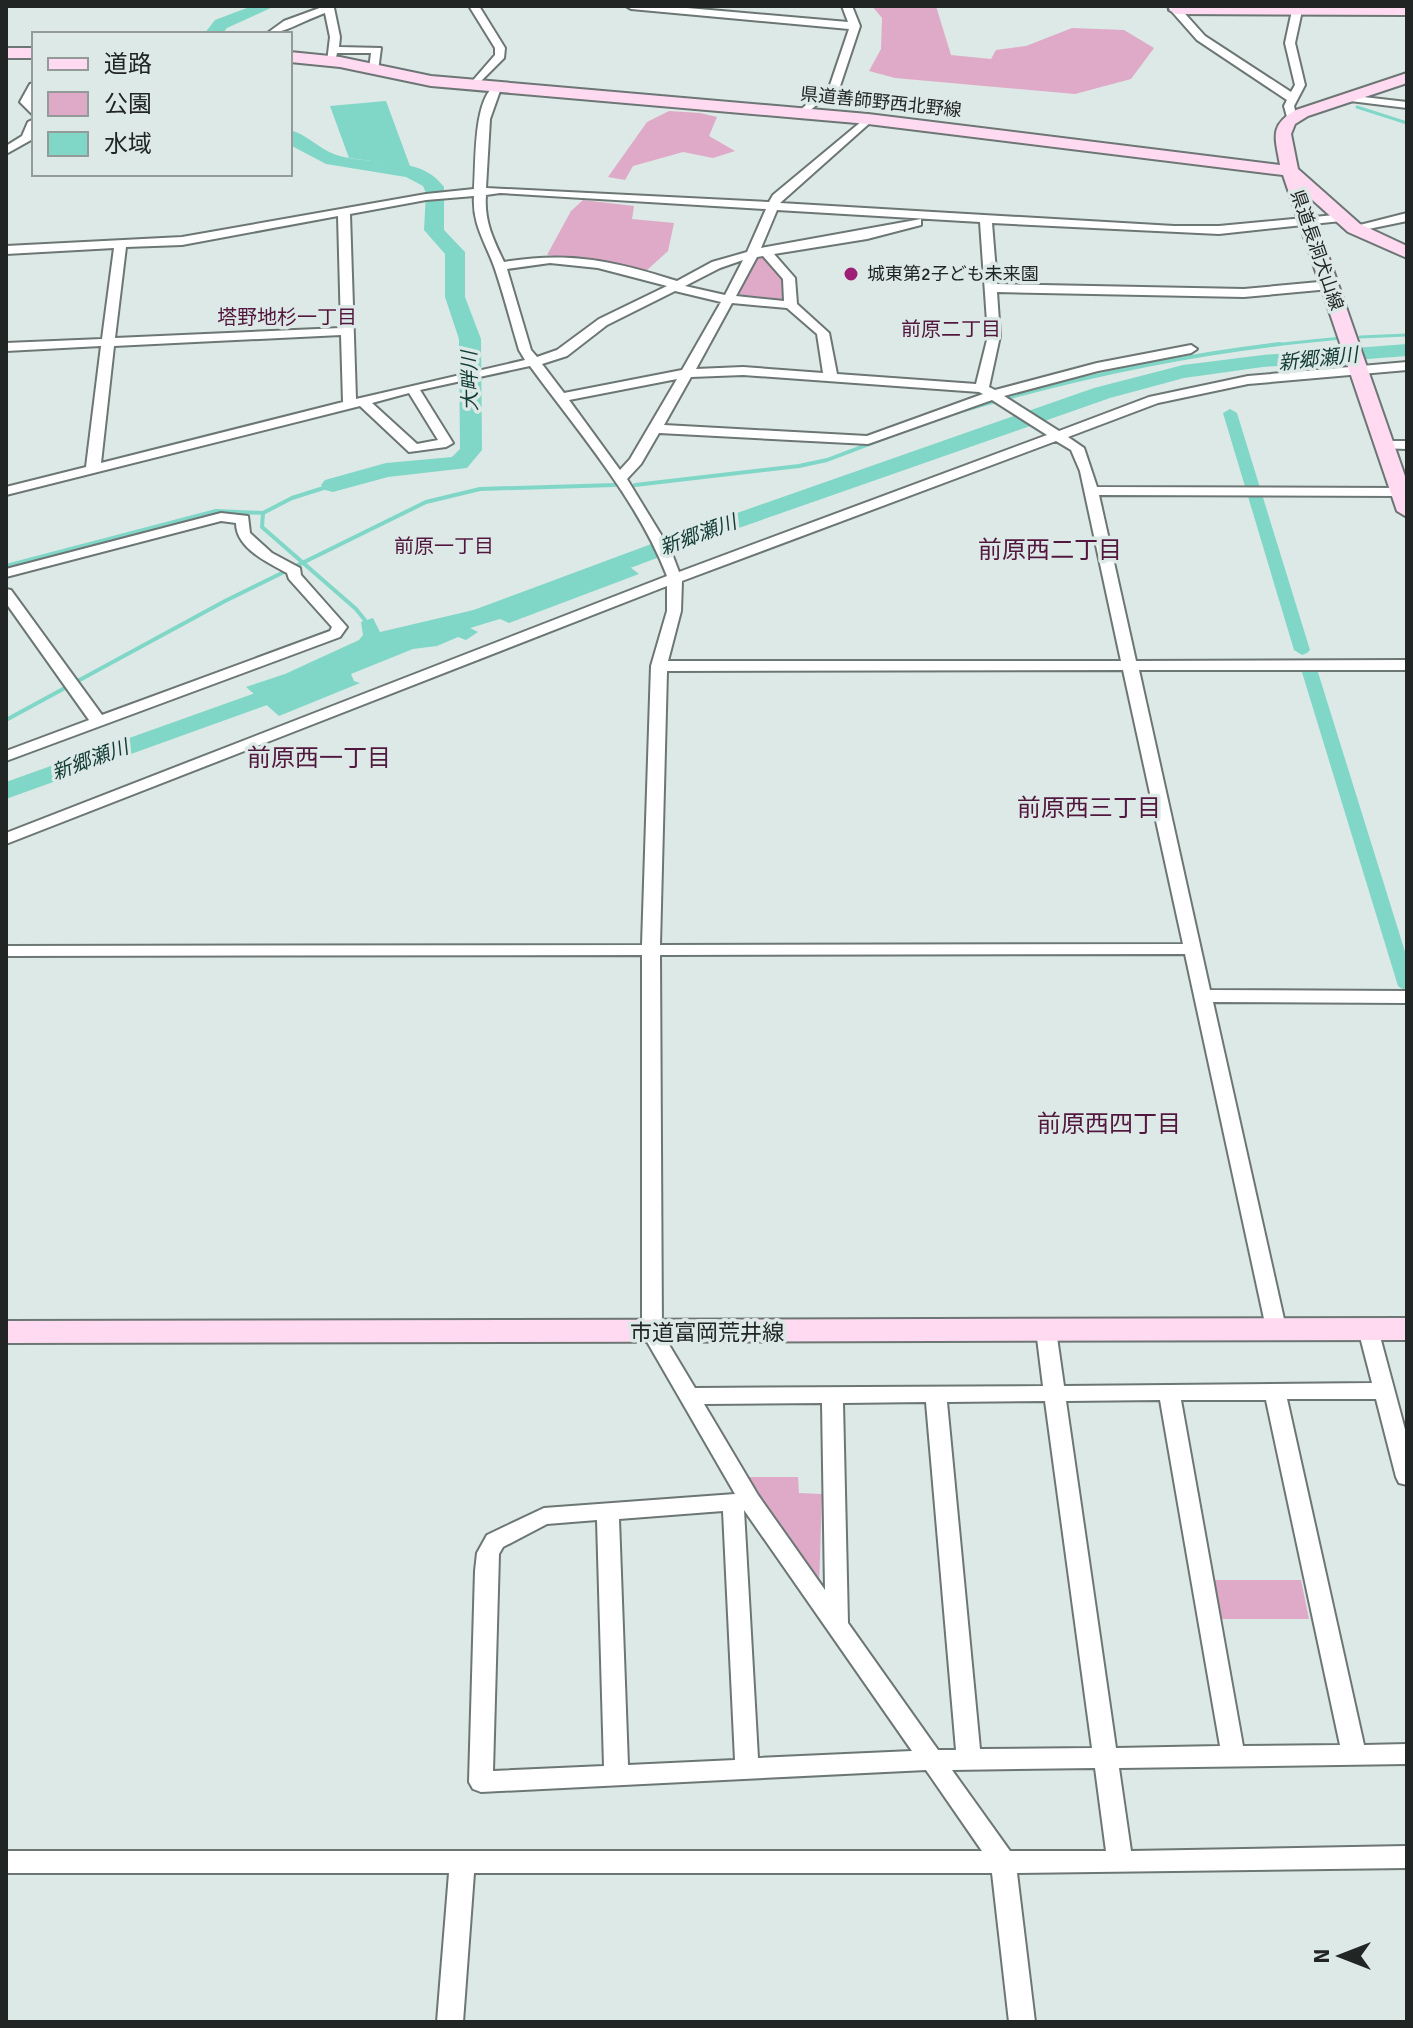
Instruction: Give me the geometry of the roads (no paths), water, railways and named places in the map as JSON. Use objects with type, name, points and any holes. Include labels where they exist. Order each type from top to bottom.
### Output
[{"type":"main road","points":[[1174,8],[1407,11]]},
{"type":"main road","points":[[6,53],[32,53]]},
{"type":"main road","name":"県道善師野西北野線","points":[[292,57],[332,55],[374,69],[420,79],[496,88],[868,119],[1180,155],[1290,171]]},
{"type":"main road","points":[[1407,78],[1293,117],[1284,126],[1283,134],[1290,171],[1347,222],[1407,253]]},
{"type":"main road","name":"県道長洞犬山線","points":[[1290,171],[1407,511]]},
{"type":"main road","name":"市道富岡荒井線","points":[[6,1332],[1407,1329]]},
{"type":"street","points":[[474,6],[500,48],[500,56],[474,85]]},
{"type":"street","points":[[631,6],[855,26]]},
{"type":"street","points":[[803,113],[835,86],[855,26],[847,6]]},
{"type":"street","points":[[274,32],[288,23],[329,8],[335,37],[332,55]]},
{"type":"street","points":[[1174,8],[1201,38],[1292,98]]},
{"type":"street","points":[[1293,117],[1289,106],[1300,85],[1290,43],[1297,8]]},
{"type":"street","points":[[496,88],[484,119],[479,213],[483,231],[500,266],[525,350],[620,479],[650,528],[675,579],[674,611],[659,666],[651,951],[652,1333],[690,1396],[741,1502],[837,1625],[1003,1861],[1022,2022]]},
{"type":"street","points":[[32,90],[25,102],[32,111]]},
{"type":"street","points":[[1340,100],[1407,105]]},
{"type":"street","points":[[620,479],[636,461],[729,298],[759,253],[773,206],[787,186],[868,119]]},
{"type":"street","points":[[6,151],[27,138],[32,127]]},
{"type":"street","points":[[6,250],[120,246],[215,237],[426,197],[481,191],[1205,231],[1305,219],[1347,222],[1407,217]]},
{"type":"street","points":[[344,212],[348,331],[356,403],[414,449],[446,443],[413,389]]},
{"type":"street","points":[[6,491],[562,353],[603,322],[716,265],[759,253],[867,235],[940,218]]},
{"type":"street","points":[[986,220],[994,336],[988,391]]},
{"type":"street","points":[[93,469],[120,246]]},
{"type":"street","points":[[759,253],[789,278],[791,305]]},
{"type":"street","points":[[500,266],[549,259],[651,276],[676,286],[729,298],[791,305],[823,333],[831,379]]},
{"type":"street","points":[[990,288],[1244,293],[1330,285]]},
{"type":"street","points":[[6,347],[348,331]]},
{"type":"street","points":[[655,429],[868,440],[988,391],[1191,349]]},
{"type":"street","points":[[6,839],[675,579],[1058,435],[1116,417],[1154,400],[1202,388],[1279,376],[1407,366]]},
{"type":"street","points":[[561,398],[686,373],[743,371],[988,391],[1077,448],[1090,491],[1276,1328]]},
{"type":"street","points":[[1384,445],[1407,445]]},
{"type":"street","points":[[1090,491],[1400,492]]},
{"type":"street","points":[[6,573],[221,517],[243,519],[243,534],[267,556],[290,568],[340,627],[335,634],[6,756]]},
{"type":"street","points":[[6,593],[99,722]]},
{"type":"street","points":[[659,666],[1407,665]]},
{"type":"street","points":[[6,951],[1191,949]]},
{"type":"street","points":[[1201,996],[1405,997]]},
{"type":"street","points":[[1368,1329],[1407,1477]]},
{"type":"street","points":[[1046,1330],[1120,1862]]},
{"type":"street","points":[[690,1396],[1385,1391]]},
{"type":"street","points":[[1169,1392],[1233,1755]]},
{"type":"street","points":[[1275,1392],[1354,1755]]},
{"type":"street","points":[[936,1394],[969,1759]]},
{"type":"street","points":[[832,1396],[837,1625]]},
{"type":"street","points":[[741,1502],[544,1516],[495,1541],[488,1553],[481,1782],[930,1760],[1407,1754]]},
{"type":"street","points":[[741,1502],[747,1769]]},
{"type":"street","points":[[608,1513],[616,1775]]},
{"type":"street","points":[[6,1862],[1120,1862],[1407,1857]]},
{"type":"street","points":[[450,2022],[462,1862]]},
{"type":"water","points":[[386,101],[410,166],[349,158],[330,106]]},
{"type":"water","points":[[630,567],[639,574],[509,623],[500,619],[470,628],[478,632],[466,640],[458,637],[437,646],[413,649],[351,674],[354,681],[360,683],[279,716],[246,687],[285,674],[359,640],[363,635],[361,622],[373,618],[380,632],[478,609],[496,613]]},
{"type":"waterway","name":"大畔川","points":[[215,32],[221,24],[267,6]]},
{"type":"waterway","points":[[1357,107],[1407,123]]},
{"type":"waterway","name":"大畔川","points":[[292,137],[333,160],[398,170],[430,182],[436,193],[434,230],[455,252],[455,297],[470,339],[471,450],[459,463],[386,470],[333,485]]},
{"type":"waterway","points":[[1360,337],[1407,335]]},
{"type":"waterway","points":[[1274,345],[1341,338]]},
{"type":"waterway","points":[[1274,345],[1280,344]]},
{"type":"waterway","points":[[954,413],[1116,371],[1274,345]]},
{"type":"waterway","points":[[1263,346],[1274,345]]},
{"type":"waterway","name":"新郷瀬川","points":[[453,626],[705,532],[1102,393],[1183,372],[1263,361],[1407,350]]},
{"type":"waterway","points":[[1230,413],[1302,650]]},
{"type":"waterway","points":[[635,485],[799,466],[827,460],[888,437]]},
{"type":"waterway","points":[[263,513],[292,498],[333,485]]},
{"type":"waterway","points":[[303,563],[426,502],[480,489],[615,485]]},
{"type":"waterway","points":[[6,566],[216,511],[263,513]]},
{"type":"waterway","points":[[263,513],[262,527],[303,563]]},
{"type":"waterway","points":[[6,720],[225,601],[303,563]]},
{"type":"waterway","points":[[303,563],[356,609],[368,624]]},
{"type":"waterway","points":[[1309,669],[1407,986]]},
{"type":"waterway","name":"新郷瀬川","points":[[6,791],[297,686]]},
{"type":"place","name":"城東第2子ども未来園","points":[[851,274]]},
{"type":"district","name":"塔野地杉一丁目","points":[[287,317]]},
{"type":"district","name":"前原二丁目","points":[[951,329]]},
{"type":"district","name":"前原一丁目","points":[[444,546]]},
{"type":"district","name":"前原西二丁目","points":[[1050,550]]},
{"type":"district","name":"前原西一丁目","points":[[319,758]]},
{"type":"district","name":"前原西三丁目","points":[[1089,808]]},
{"type":"district","name":"前原西四丁目","points":[[1109,1124]]}]
